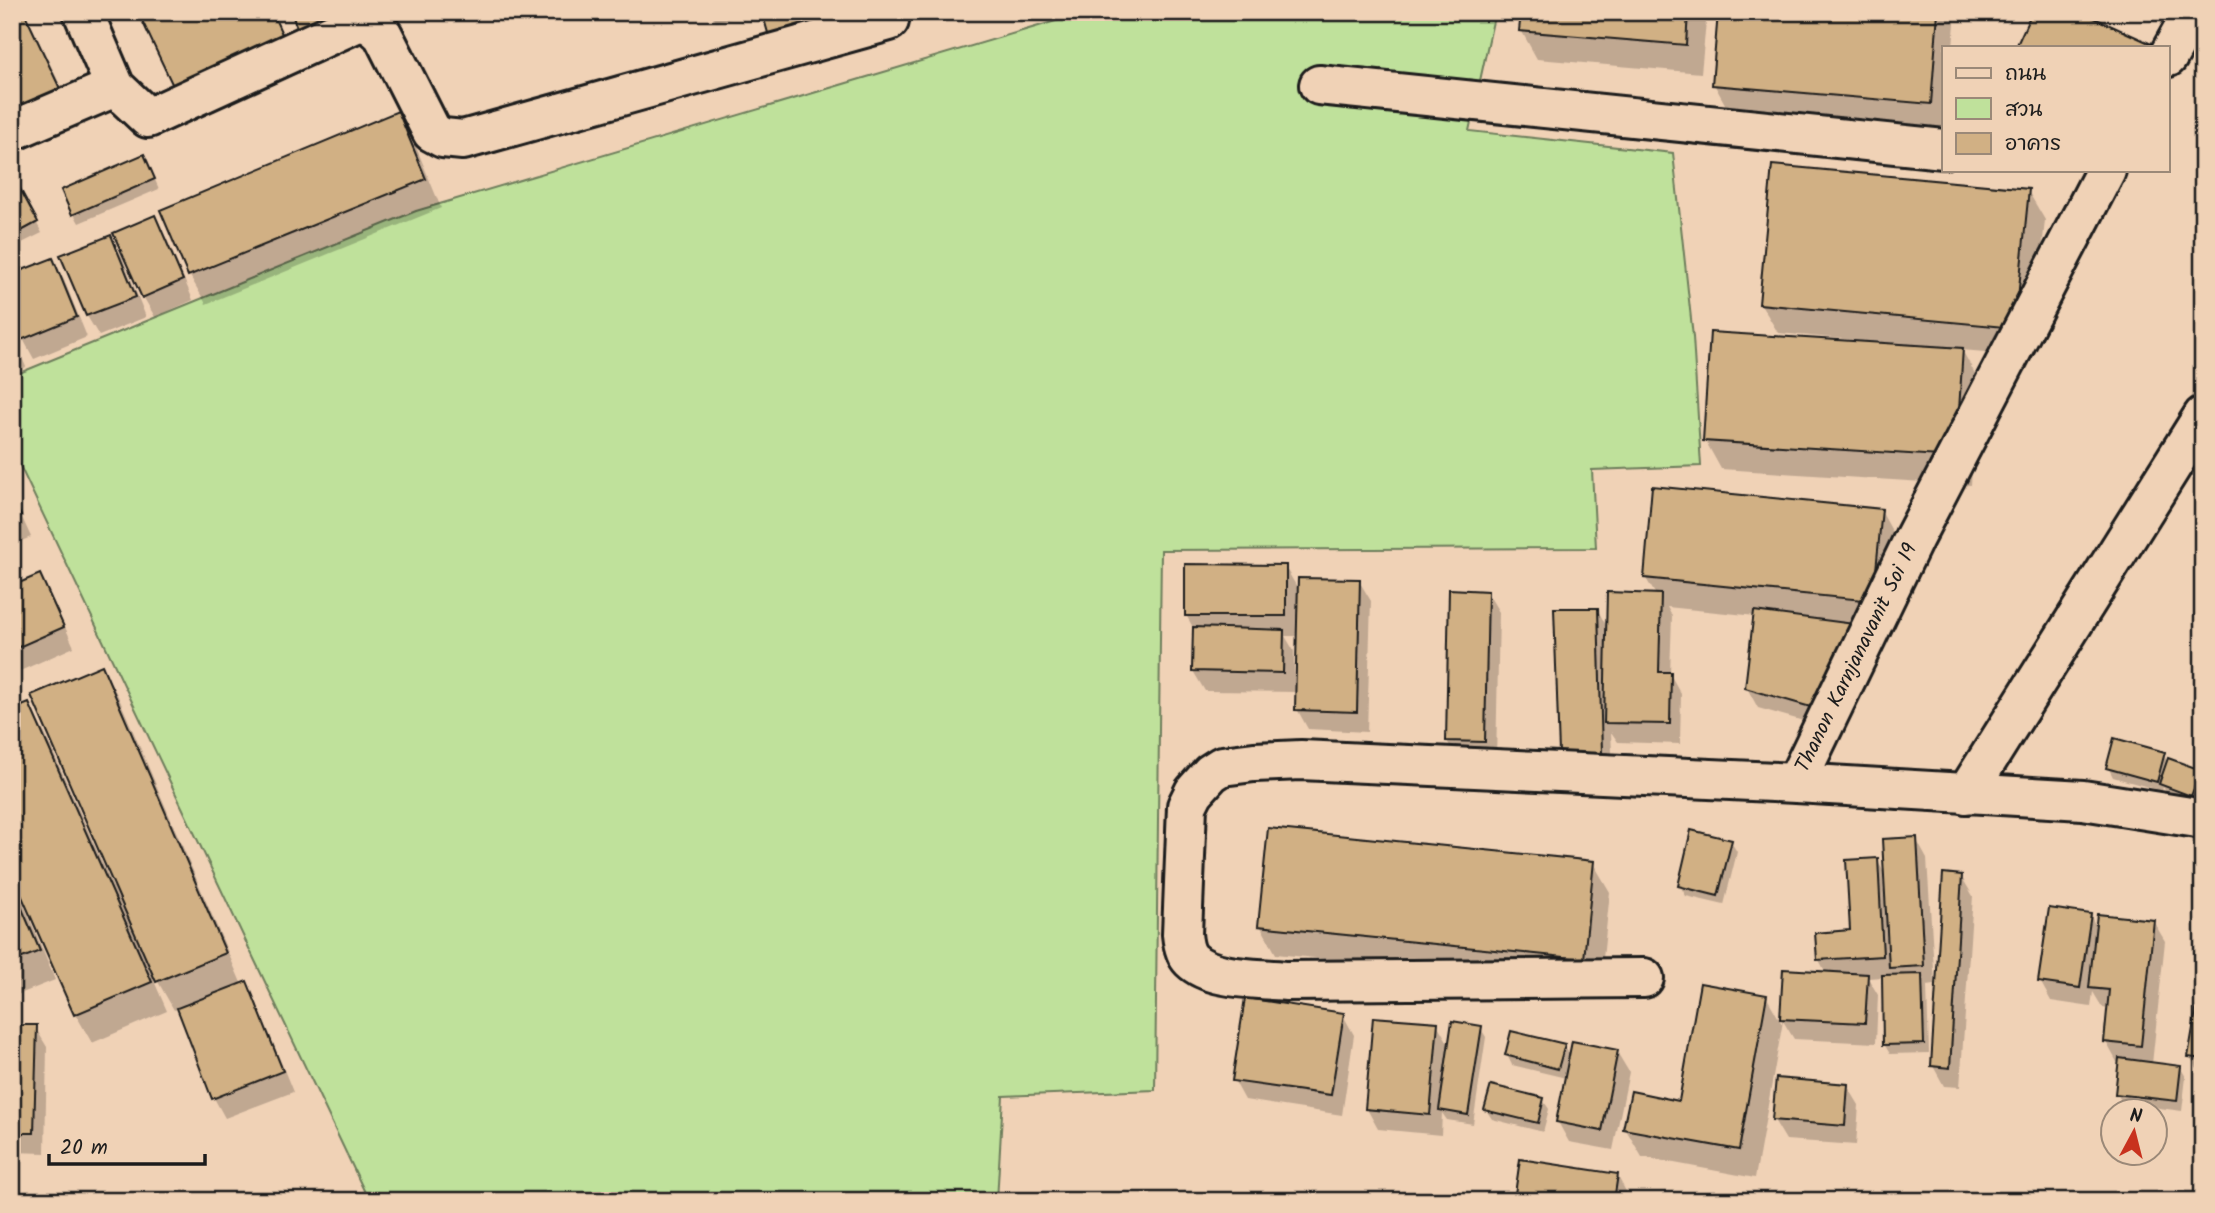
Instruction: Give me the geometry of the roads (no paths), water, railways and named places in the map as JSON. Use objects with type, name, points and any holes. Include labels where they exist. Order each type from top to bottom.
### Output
[{"type":"street","points":[[82,12],[116,87],[148,118],[358,22],[365,22],[377,28],[383,35],[432,132],[443,138],[463,140],[889,21]]},
{"type":"street","points":[[2170,53],[2193,12]]},
{"type":"street","points":[[1319,85],[1942,149]]},
{"type":"street","points":[[12,131],[116,87]]},
{"type":"street","name":"Thanon Karnjanavanit Soi 19","points":[[2105,172],[1914,538],[1796,783],[2083,800],[2203,819]]},
{"type":"street","points":[[1966,794],[2203,416]]},
{"type":"street","points":[[1644,978],[1285,981],[1234,976],[1207,969],[1189,958],[1183,945],[1187,806],[1194,792],[1222,765],[1301,760],[1796,783]]}]
